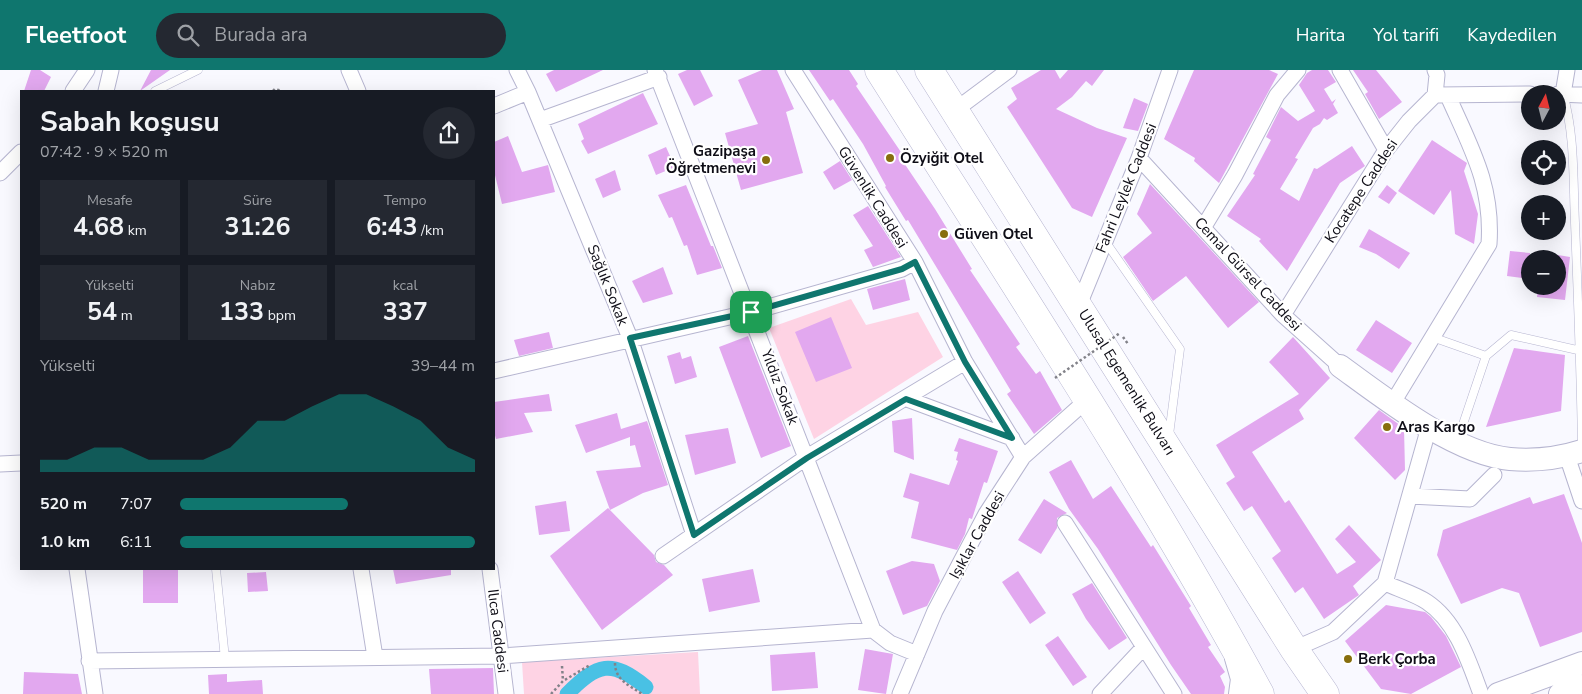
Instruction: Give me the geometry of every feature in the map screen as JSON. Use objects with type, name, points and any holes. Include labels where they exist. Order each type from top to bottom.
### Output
[{"type":"highway","points":[[879,70],[1087,400],[1222,624],[1260,694]]},
{"type":"highway","name":"Ulusal Egemenlik Bulvarı","points":[[929,70],[1294,649],[1325,694]]},
{"type":"street","points":[[74,90],[87,70]]},
{"type":"street","points":[[106,90],[111,70]]},
{"type":"street","points":[[349,70],[358,90]]},
{"type":"street","name":"Sağlık Sokak","points":[[517,70],[540,120],[630,338],[694,535]]},
{"type":"street","name":"Güvenlik Caddesi","points":[[794,70],[915,262],[965,362],[1023,457]]},
{"type":"street","points":[[954,111],[1009,70]]},
{"type":"street","name":"Fahri Leylek Caddesi","points":[[1078,305],[1139,158],[1170,70]]},
{"type":"street","points":[[1203,228],[1235,175],[1277,95],[1298,70]]},
{"type":"street","points":[[1340,70],[1386,150]]},
{"type":"street","points":[[1392,404],[1488,244],[1490,219],[1483,176],[1441,96],[1435,70]]},
{"type":"street","points":[[1563,85],[1567,70]]},
{"type":"street","points":[[540,120],[657,73]]},
{"type":"street","name":"Yıldız Sokak","points":[[657,73],[873,630]]},
{"type":"street","points":[[495,106],[528,92]]},
{"type":"street","points":[[1441,96],[1521,94]]},
{"type":"street","points":[[1566,94],[1582,95]]},
{"type":"street","name":"Kocatepe Caddesi","points":[[1283,315],[1386,150],[1409,121],[1441,96]]},
{"type":"street","points":[[0,173],[20,153]]},
{"type":"street","name":"Cemal Gürsel Caddesi","points":[[1139,158],[1283,315],[1340,366],[1392,404],[1429,427],[1489,454],[1510,459],[1577,453]]},
{"type":"street","points":[[495,371],[630,338],[751,312],[902,269],[915,262]]},
{"type":"street","points":[[663,556],[807,458],[965,362]]},
{"type":"street","points":[[906,399],[1012,438]]},
{"type":"street","name":"Işıklar Caddesi","points":[[900,694],[935,611],[986,514],[1023,457],[1087,400]]},
{"type":"street","points":[[1294,649],[1333,632],[1385,583],[1429,427]]},
{"type":"street","points":[[1577,453],[1582,501]]},
{"type":"street","points":[[0,464],[20,463]]},
{"type":"street","points":[[1410,496],[1470,499],[1494,476]]},
{"type":"street","points":[[1065,523],[1174,694]]},
{"type":"street","points":[[77,570],[95,694]]},
{"type":"street","points":[[361,570],[375,657]]},
{"type":"street","name":"Ilıca Caddesi","points":[[490,570],[506,694]]},
{"type":"street","points":[[1385,583],[1428,602],[1450,626],[1473,672],[1481,694]]},
{"type":"street","points":[[1222,624],[1239,666],[1242,679],[1240,694]]},
{"type":"street","points":[[89,661],[502,656],[873,630],[890,643],[917,654]]},
{"type":"street","points":[[1100,694],[1143,648]]},
{"type":"street","points":[[1498,694],[1582,663]]},
{"type":"street","points":[[1560,694],[1582,686]]},
{"type":"lane","points":[[157,90],[198,70]]},
{"type":"lane","points":[[1566,106],[1568,110],[1580,276],[1581,351],[1577,453]]},
{"type":"lane","points":[[1105,242],[1180,350],[1167,448]]},
{"type":"lane","points":[[1457,441],[1486,356],[1511,335],[1581,351]]},
{"type":"lane","points":[[1432,337],[1486,356]]},
{"type":"lane","points":[[216,570],[225,659]]},
{"type":"path","points":[[1055,378],[1120,333]]},
{"type":"path","points":[[606,664],[615,663],[615,671],[619,678],[642,694]]},
{"type":"path","points":[[551,694],[563,681],[589,665],[598,664]]},
{"type":"shaded area","points":[[851,299],[866,325],[918,312],[943,357],[814,439],[769,328]]},
{"type":"shaded area","points":[[698,652],[700,694],[524,694],[522,662]]},
{"type":"building","points":[[31,70],[40,70],[51,77],[44,90],[24,90]]},
{"type":"building","points":[[151,70],[170,70],[141,90]]},
{"type":"building","points":[[554,70],[603,70],[556,92],[546,74]]},
{"type":"building","points":[[687,70],[700,70],[713,96],[694,106],[678,74]]},
{"type":"building","name":"Gazipaşa Öğretmenevi","points":[[762,70],[777,70],[794,109],[786,112],[803,173],[741,190],[725,133],[758,124],[738,80]]},
{"type":"building","points":[[809,70],[849,70],[858,84],[856,86],[905,158],[902,160],[935,209],[972,269],[970,270],[1020,344],[1016,347],[1036,374],[1040,371],[1062,410],[1034,434],[1007,394],[1011,391],[908,220],[906,221],[885,187],[863,144],[833,99],[830,101]]},
{"type":"building","points":[[1041,70],[1055,70],[1060,79],[1068,70],[1104,70],[1092,86],[1086,81],[1072,97],[1056,109],[1097,128],[1127,138],[1092,217],[1072,208],[1007,107],[1017,99],[1011,88]]},
{"type":"building","points":[[1194,70],[1269,70],[1278,74],[1219,183],[1194,161],[1195,158],[1164,139]]},
{"type":"building","points":[[1312,70],[1328,70],[1336,82],[1324,89],[1332,102],[1336,99],[1333,104],[1338,113],[1327,120],[1324,118],[1320,124],[1313,128],[1295,158],[1298,159],[1280,189],[1299,201],[1314,168],[1317,169],[1352,146],[1365,166],[1340,183],[1287,271],[1259,241],[1261,239],[1227,216],[1255,175],[1253,174],[1271,140],[1266,137],[1281,107],[1298,121],[1315,111],[1299,85],[1307,73]]},
{"type":"building","points":[[1353,70],[1376,70],[1402,102],[1379,119],[1365,94],[1368,92]]},
{"type":"building","points":[[643,93],[658,124],[588,154],[581,141],[584,139],[578,124]]},
{"type":"building","points":[[1134,98],[1148,104],[1138,131],[1123,128]]},
{"type":"building","points":[[508,136],[522,172],[548,165],[555,192],[502,204],[495,175],[495,142]]},
{"type":"building","points":[[1432,140],[1467,163],[1464,171],[1478,214],[1474,244],[1455,234],[1451,190],[1434,215],[1398,191]]},
{"type":"building","points":[[666,147],[675,167],[656,175],[648,155]]},
{"type":"building","points":[[840,161],[852,180],[834,190],[823,172]]},
{"type":"building","points":[[615,170],[621,190],[603,198],[595,179]]},
{"type":"building","points":[[1150,184],[1259,302],[1228,328],[1186,276],[1153,301],[1123,257],[1152,233],[1137,214]]},
{"type":"building","points":[[686,185],[722,268],[697,275],[687,245],[684,246],[672,217],[669,218],[658,195]]},
{"type":"building","points":[[1387,185],[1397,193],[1389,204],[1378,197]]},
{"type":"building","points":[[868,206],[901,257],[873,267],[864,250],[873,246],[853,215]]},
{"type":"building","points":[[1369,229],[1410,253],[1399,269],[1376,254],[1359,247]]},
{"type":"building","points":[[1510,251],[1521,252],[1521,278],[1507,276]]},
{"type":"building","points":[[1566,256],[1570,257],[1566,291]]},
{"type":"building","points":[[663,267],[673,294],[643,303],[632,281]]},
{"type":"building","points":[[905,279],[910,300],[873,310],[867,289]]},
{"type":"building","points":[[1537,295],[1566,295],[1565,300],[1537,297]]},
{"type":"building","points":[[831,317],[852,368],[816,382],[795,332]]},
{"type":"building","points":[[1376,320],[1412,343],[1392,373],[1356,350]]},
{"type":"building","points":[[549,332],[553,348],[519,356],[514,340]]},
{"type":"building","points":[[748,336],[791,446],[761,458],[719,347]]},
{"type":"building","points":[[1293,337],[1330,378],[1299,410],[1304,419],[1252,452],[1285,503],[1289,500],[1337,574],[1356,562],[1335,539],[1349,525],[1381,560],[1353,586],[1359,595],[1324,619],[1303,587],[1295,593],[1272,558],[1281,551],[1252,506],[1244,511],[1226,483],[1235,477],[1216,445],[1299,394],[1269,362]]},
{"type":"building","points":[[1514,348],[1565,355],[1561,411],[1486,427]]},
{"type":"building","points":[[680,352],[682,359],[691,356],[697,377],[675,384],[667,356]]},
{"type":"building","points":[[549,394],[552,411],[524,413],[533,432],[496,439],[495,402]]},
{"type":"building","points":[[1379,410],[1404,428],[1405,470],[1395,480],[1354,438]]},
{"type":"building","points":[[617,413],[621,429],[647,421],[668,485],[643,493],[610,510],[596,471],[641,467],[635,445],[630,446],[630,437],[586,453],[575,425]]},
{"type":"building","points":[[912,418],[914,460],[894,452],[892,421]]},
{"type":"building","points":[[728,428],[736,463],[695,475],[685,435]]},
{"type":"building","points":[[959,438],[998,451],[987,483],[984,482],[972,519],[969,518],[965,534],[957,550],[911,538],[919,502],[903,497],[910,473],[949,485],[958,461],[956,460],[958,452],[954,451]]},
{"type":"building","points":[[1071,460],[1093,499],[1111,486],[1151,547],[1153,545],[1191,606],[1189,608],[1211,645],[1208,647],[1225,672],[1220,676],[1225,687],[1224,694],[1191,694],[1098,549],[1069,509],[1049,472]]},
{"type":"building","points":[[1564,494],[1582,543],[1582,632],[1540,647],[1519,593],[1502,588],[1461,604],[1437,555],[1443,530],[1530,497],[1533,504]]},
{"type":"building","points":[[1044,499],[1067,513],[1057,518],[1057,528],[1041,554],[1018,540]]},
{"type":"building","points":[[566,501],[570,531],[539,535],[535,506]]},
{"type":"building","points":[[608,508],[654,555],[656,562],[664,565],[673,575],[602,630],[550,556]]},
{"type":"building","points":[[912,561],[934,564],[940,581],[927,606],[903,615],[886,571]]},
{"type":"building","points":[[753,569],[760,602],[709,612],[702,579]]},
{"type":"building","points":[[143,570],[178,570],[178,603],[143,603]]},
{"type":"building","points":[[393,570],[451,570],[451,575],[396,584]]},
{"type":"building","points":[[1018,571],[1046,613],[1030,624],[1002,582]]},
{"type":"building","points":[[266,572],[268,591],[248,592],[247,573]]},
{"type":"building","points":[[1092,583],[1127,638],[1109,650],[1086,619],[1072,594]]},
{"type":"building","points":[[1386,605],[1425,612],[1446,636],[1461,667],[1411,694],[1381,689],[1345,641]]},
{"type":"building","points":[[1058,636],[1087,677],[1073,686],[1045,645]]},
{"type":"building","points":[[865,649],[893,654],[886,694],[858,690]]},
{"type":"building","points":[[815,652],[818,688],[772,691],[770,655]]},
{"type":"building","points":[[493,668],[494,694],[431,694],[429,669]]},
{"type":"building","points":[[24,672],[78,674],[82,694],[23,694]]},
{"type":"building","points":[[227,674],[227,682],[262,680],[263,694],[209,694],[208,675]]},
{"type":"waterway","points":[[567,694],[588,676],[605,668],[623,672],[646,687]]},
{"type":"place","name":"Özyiğit Otel","points":[[890,158]]},
{"type":"place","name":"Gazipaşa Öğretmenevi","points":[[766,160]]},
{"type":"place","name":"Güven Otel","points":[[944,234]]},
{"type":"place","name":"Aras Kargo","points":[[1387,427]]},
{"type":"place","name":"Berk Çorba","points":[[1348,659]]},
{"type":"route","points":[[915,262],[965,362],[1012,438],[906,399],[807,458],[694,535],[630,338],[751,312],[902,269],[915,262]]}]
